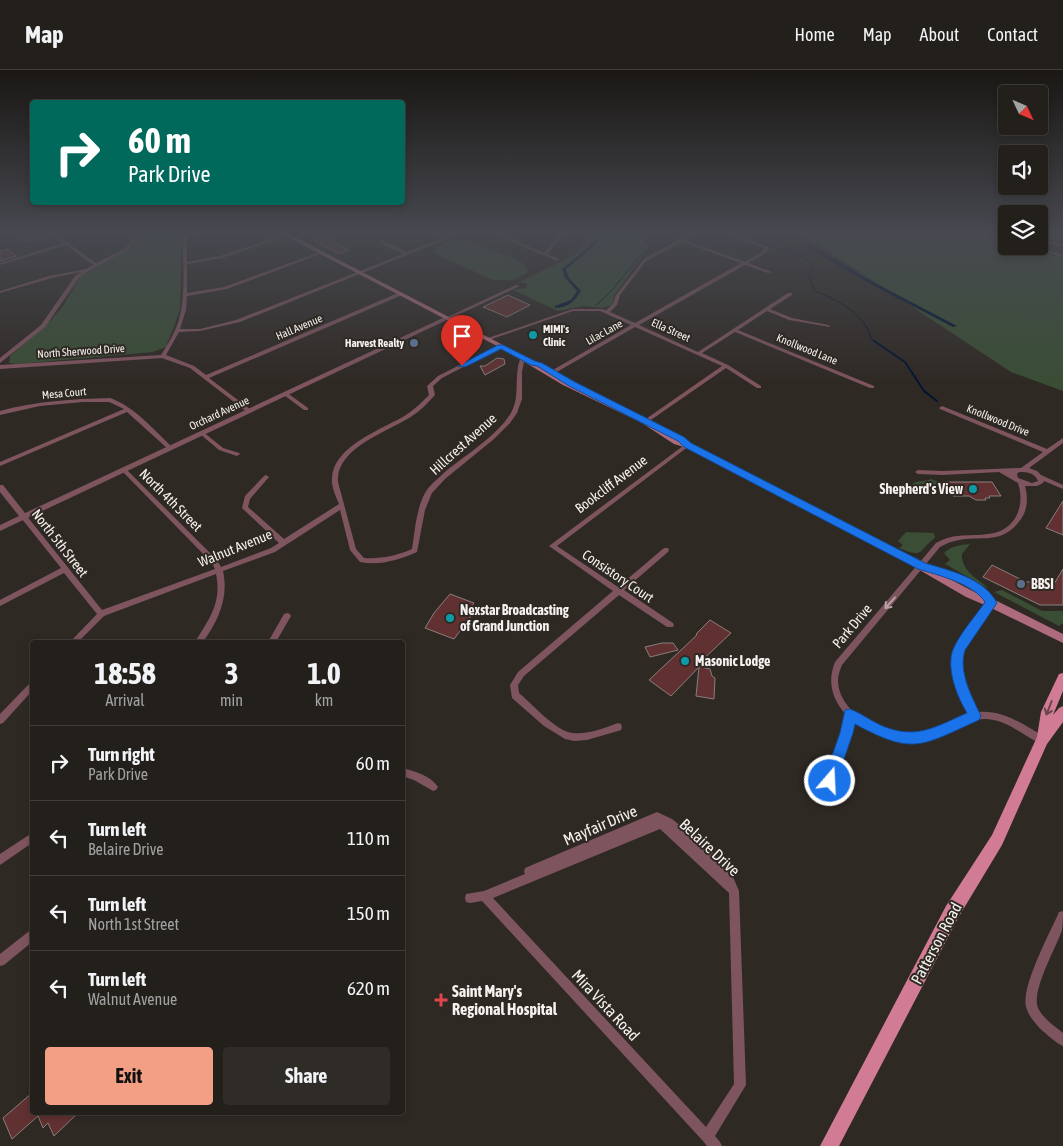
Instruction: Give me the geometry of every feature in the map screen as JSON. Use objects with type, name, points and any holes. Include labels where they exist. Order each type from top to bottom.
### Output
[{"type":"main road","points":[[377,282],[534,364],[553,372],[572,384]]},
{"type":"main road","points":[[534,364],[540,369],[645,422],[654,430],[677,442],[687,445],[922,566],[961,590],[992,603],[1063,639]]},
{"type":"main road","name":"Patterson Road","points":[[1042,740],[1047,712],[1063,678]]},
{"type":"main road","name":"Patterson Road","points":[[829,1146],[952,912],[997,840],[1042,740],[1063,712]]},
{"type":"street","points":[[0,292],[33,282]]},
{"type":"street","points":[[0,361],[43,326],[62,301],[73,282]]},
{"type":"street","points":[[186,282],[185,311],[178,331],[164,356],[192,367],[250,411]]},
{"type":"street","points":[[186,295],[226,288],[242,282]]},
{"type":"street","points":[[178,331],[200,330],[238,321],[336,282]]},
{"type":"street","points":[[607,312],[615,304],[618,295],[628,282]]},
{"type":"street","name":"Lilac Lane","points":[[553,372],[713,282]]},
{"type":"street","points":[[447,318],[518,286]]},
{"type":"street","name":"Hall Avenue","points":[[206,377],[400,294]]},
{"type":"street","points":[[699,354],[790,294]]},
{"type":"street","name":"Ella Street","points":[[488,339],[573,310],[592,309],[607,312],[726,366],[759,387]]},
{"type":"street","points":[[766,309],[796,320],[828,326]]},
{"type":"street","name":"Orchard Avenue","points":[[0,528],[447,318]]},
{"type":"street","name":"Knollwood Lane","points":[[734,330],[872,387]]},
{"type":"street","points":[[342,505],[334,477],[338,466],[346,455],[357,445],[418,410],[432,395],[430,386],[440,377],[501,346]]},
{"type":"street","name":"North Sherwood Drive","points":[[0,367],[164,356]]},
{"type":"street","name":"Hillcrest Avenue","points":[[342,505],[353,550],[362,560],[377,561],[399,558],[415,550],[426,497],[439,482],[497,432],[514,413],[520,396],[519,367],[523,358]]},
{"type":"street","points":[[645,422],[726,366]]},
{"type":"street","points":[[286,394],[306,409]]},
{"type":"street","name":"Mesa Court","points":[[0,413],[34,406],[104,400],[117,402],[127,410]]},
{"type":"street","name":"Knollwood Drive","points":[[942,408],[1046,451]]},
{"type":"street","points":[[0,464],[127,410],[170,448]]},
{"type":"street","points":[[202,433],[222,449],[237,454]]},
{"type":"street","points":[[1018,472],[1063,440]]},
{"type":"street","name":"Bookcliff Avenue","points":[[552,546],[687,445]]},
{"type":"street","points":[[1031,463],[1038,482]]},
{"type":"street","name":"North 4th Street","points":[[124,470],[215,562],[220,570]]},
{"type":"street","points":[[918,472],[934,474],[998,470],[1033,472]]},
{"type":"street","points":[[1018,472],[1025,495],[1038,482]]},
{"type":"street","points":[[266,477],[248,498],[244,508],[284,543]]},
{"type":"street","points":[[1021,482],[1038,482],[1061,487]]},
{"type":"street","name":"North 5th Street","points":[[0,486],[101,614]]},
{"type":"street","name":"Park Drive","points":[[850,714],[835,686],[834,677],[838,664],[942,542],[954,538],[996,536],[1008,530],[1017,522],[1022,513],[1025,495]]},
{"type":"street","name":"Walnut Avenue","points":[[76,640],[101,614],[273,550],[342,505]]},
{"type":"street","name":"Consistory Court","points":[[552,546],[618,592],[670,625]]},
{"type":"street","points":[[618,727],[586,736],[569,736],[553,727],[515,696],[514,685],[521,674],[666,550]]},
{"type":"street","points":[[0,603],[65,570]]},
{"type":"street","points":[[201,640],[206,633],[222,598],[220,570]]},
{"type":"street","points":[[975,716],[966,701],[959,675],[957,658],[960,649],[992,603]]},
{"type":"street","points":[[273,640],[287,616]]},
{"type":"street","points":[[0,720],[30,688]]},
{"type":"street","points":[[830,781],[847,733],[850,714],[886,734],[911,740],[925,738],[975,716],[987,715],[1003,719],[1042,740]]},
{"type":"street","points":[[405,773],[416,776],[433,787]]},
{"type":"street","name":"Belaire Drive","points":[[484,896],[661,824],[734,892],[740,1085],[707,1137]]},
{"type":"street","points":[[0,860],[30,839]]},
{"type":"street","points":[[470,898],[484,896]]},
{"type":"street","name":"Mira Vista Road","points":[[484,896],[716,1146]]},
{"type":"street","points":[[1063,916],[1032,989],[1031,1005],[1038,1017],[1063,1040]]},
{"type":"street","points":[[0,961],[30,938]]},
{"type":"green space","points":[[77,282],[181,282],[180,310],[166,347],[153,352],[18,364],[9,363],[10,356],[50,321],[63,306]]},
{"type":"green space","points":[[520,282],[624,282],[615,294],[612,305],[603,308],[583,306],[558,311],[513,290],[526,288],[527,284]]},
{"type":"green space","points":[[875,282],[1063,282],[1063,391],[1011,372]]},
{"type":"green space","points":[[931,479],[942,483],[945,489],[943,492],[941,491],[941,494],[931,494],[914,489],[911,492],[909,491],[912,484]]},
{"type":"green space","points":[[906,532],[934,533],[935,538],[920,552],[913,553],[899,548],[903,545],[898,541]]},
{"type":"green space","points":[[970,544],[962,554],[964,566],[989,589],[945,564],[950,560],[944,553],[956,546]]},
{"type":"green space","points":[[1002,590],[1042,611],[1063,611],[1063,623],[1059,626],[994,592]]},
{"type":"building","points":[[508,295],[530,305],[507,317],[483,307]]},
{"type":"building","points":[[497,358],[504,359],[505,364],[485,375],[480,366],[485,366]]},
{"type":"building","name":"Shepherd's View","points":[[945,482],[992,482],[1001,496],[989,496],[990,498],[985,498],[986,500],[976,500],[969,496],[953,496]]},
{"type":"building","points":[[1063,501],[1063,535],[1046,528]]},
{"type":"building","points":[[992,565],[1026,582],[1046,581],[1051,589],[1063,569],[1063,605],[1040,605],[983,577]]},
{"type":"building","name":"Nexstar Broadcasting of Grand Junction","points":[[450,594],[474,603],[466,614],[471,616],[454,639],[425,628],[434,613]]},
{"type":"building","name":"Masonic Lodge","points":[[710,620],[731,633],[696,666],[710,669],[712,676],[715,678],[714,699],[696,696],[699,667],[671,696],[649,680],[696,636]]},
{"type":"building","points":[[662,643],[673,643],[678,650],[650,657],[645,647]]},
{"type":"building","points":[[30,1095],[30,1115],[76,1115],[54,1136],[48,1123],[43,1128],[38,1116],[12,1139],[3,1118]]},
{"type":"waterway","points":[[557,307],[573,301],[579,291],[571,282]]},
{"type":"waterway","points":[[596,305],[604,299],[618,282]]},
{"type":"waterway","points":[[811,282],[815,291],[841,304],[857,315],[868,330],[871,339],[876,342]]},
{"type":"waterway","points":[[871,282],[955,326]]},
{"type":"waterway","points":[[874,341],[905,362],[924,391],[937,401]]},
{"type":"place","name":"MIMI's Clinic","points":[[533,335]]},
{"type":"place","name":"Harvest Realty","points":[[414,343]]},
{"type":"place","name":"Shepherd's View","points":[[973,489]]},
{"type":"place","name":"BBSI","points":[[1021,584]]},
{"type":"place","name":"Nexstar Broadcasting of Grand Junction","points":[[450,618]]},
{"type":"place","name":"Masonic Lodge","points":[[685,661]]},
{"type":"place","name":"Saint Mary's Regional Hospital","points":[[441,1000]]},
{"type":"route","points":[[462,366],[501,346],[534,364],[539,364],[572,384],[681,439],[687,445],[922,566],[956,577],[985,593],[992,603],[960,649],[957,658],[959,675],[966,701],[975,716],[925,738],[911,740],[886,734],[850,714],[847,733],[830,781]]}]
